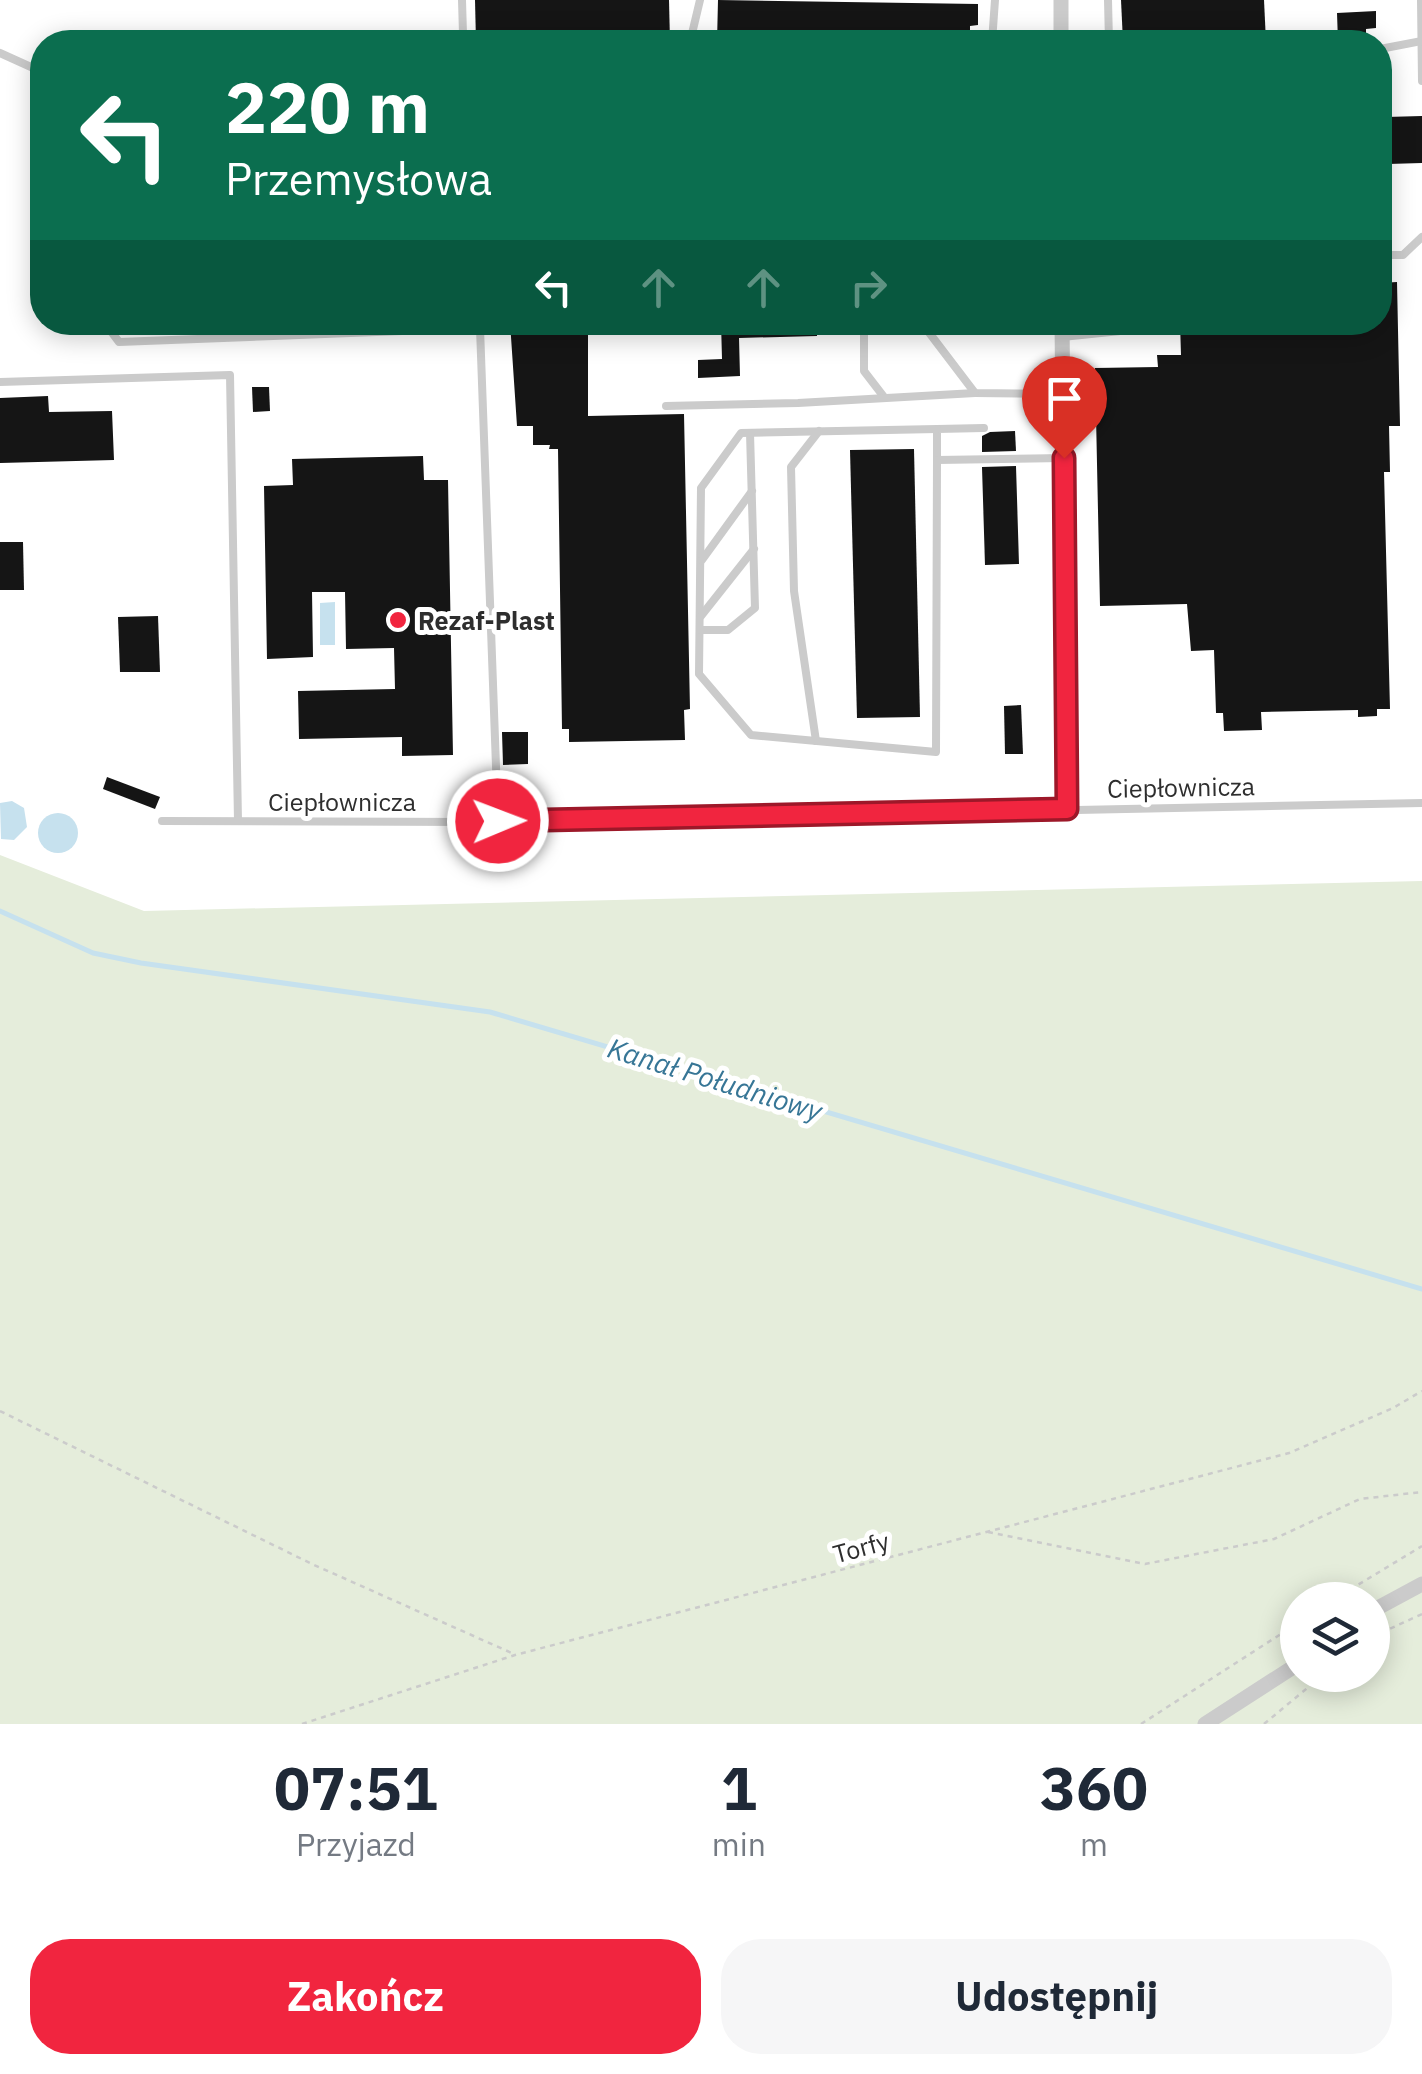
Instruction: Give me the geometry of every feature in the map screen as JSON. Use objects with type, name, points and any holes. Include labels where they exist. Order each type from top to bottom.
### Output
[{"type":"street","points":[[1061,0],[1061,30]]},
{"type":"street","points":[[1062,335],[1067,809]]},
{"type":"street","points":[[1390,1601],[1422,1584]]},
{"type":"street","points":[[1205,1724],[1280,1676]]},
{"type":"lane","points":[[462,0],[463,30]]},
{"type":"lane","points":[[693,30],[700,0]]},
{"type":"lane","points":[[993,30],[995,0]]},
{"type":"lane","points":[[1108,0],[1109,30]]},
{"type":"lane","points":[[1421,0],[1422,80]]},
{"type":"lane","points":[[1392,47],[1422,41]]},
{"type":"lane","points":[[0,54],[30,67]]},
{"type":"lane","points":[[1392,255],[1404,255],[1422,237]]},
{"type":"lane","points":[[114,335],[119,342],[300,335]]},
{"type":"lane","points":[[480,335],[498,821]]},
{"type":"lane","points":[[864,335],[864,371],[884,397]]},
{"type":"lane","points":[[931,335],[975,393]]},
{"type":"lane","points":[[0,382],[230,376],[238,821]]},
{"type":"lane","points":[[666,406],[798,404],[975,393],[1064,394]]},
{"type":"lane","points":[[937,429],[936,752],[751,735],[699,674],[701,488],[741,433],[984,428]]},
{"type":"lane","points":[[816,741],[794,590],[791,467],[819,431]]},
{"type":"lane","points":[[700,630],[728,630],[756,608],[750,433]]},
{"type":"lane","points":[[937,460],[1064,458]]},
{"type":"lane","points":[[700,562],[752,492]]},
{"type":"lane","points":[[700,617],[754,549]]},
{"type":"lane","name":"Ciepłownicza","points":[[162,821],[498,821],[1422,804]]},
{"type":"path","name":"Torfy","points":[[302,1724],[515,1655],[1288,1453],[1393,1408],[1422,1390]]},
{"type":"path","points":[[0,1412],[312,1564],[515,1655]]},
{"type":"path","points":[[986,1532],[1145,1564],[1274,1539],[1360,1499],[1422,1492]]},
{"type":"path","points":[[1362,1582],[1422,1546]]},
{"type":"path","points":[[1390,1629],[1422,1614]]},
{"type":"path","points":[[1141,1724],[1280,1635]]},
{"type":"path","points":[[1264,1724],[1303,1692]]},
{"type":"green space","points":[[0,855],[144,911],[1422,881],[1422,1724],[0,1724]]},
{"type":"water","points":[[335,602],[335,645],[320,645],[320,603]]},
{"type":"water","points":[[12,801],[24,808],[27,827],[14,840],[1,839],[0,803]]},
{"type":"water","points":[[58,813],[72,819],[78,833],[72,847],[58,853],[44,847],[38,833],[44,819]]},
{"type":"building","points":[[475,0],[669,0],[670,30],[476,30]]},
{"type":"building","points":[[718,0],[978,4],[978,25],[970,26],[970,30],[717,30]]},
{"type":"building","points":[[1121,0],[1264,0],[1265,30],[1122,30]]},
{"type":"building","points":[[1376,11],[1376,28],[1338,30],[1337,13]]},
{"type":"building","points":[[1422,116],[1422,163],[1392,164],[1392,117]]},
{"type":"building","points":[[1392,282],[1397,282],[1400,426],[1389,426],[1390,472],[1384,472],[1390,709],[1377,709],[1377,716],[1358,717],[1358,710],[1261,712],[1262,730],[1224,731],[1223,713],[1216,713],[1214,650],[1191,651],[1187,604],[1100,606],[1095,368],[1158,367],[1157,355],[1181,355],[1180,335],[1392,335]]},
{"type":"building","points":[[511,335],[588,335],[588,416],[684,414],[690,709],[684,710],[685,740],[569,742],[569,729],[562,729],[558,449],[533,445],[533,426],[517,426]]},
{"type":"building","points":[[721,335],[817,335],[739,338],[740,376],[698,378],[698,360],[722,359]]},
{"type":"building","points":[[252,387],[269,387],[270,411],[253,412]]},
{"type":"building","points":[[48,396],[49,412],[112,411],[114,460],[0,463],[0,398]]},
{"type":"building","points":[[1015,431],[1016,451],[982,452],[982,436]]},
{"type":"building","points":[[914,449],[920,717],[857,718],[850,450]]},
{"type":"building","name":"Rezaf-Plast","points":[[423,456],[424,480],[448,480],[453,755],[402,756],[402,737],[299,739],[298,691],[395,689],[394,648],[346,649],[345,592],[312,592],[313,657],[267,659],[264,486],[293,485],[292,459]]},
{"type":"building","points":[[1016,466],[1019,564],[985,565],[982,467]]},
{"type":"building","points":[[0,542],[23,542],[24,590],[0,590]]},
{"type":"building","points":[[158,616],[160,672],[120,672],[118,617]]},
{"type":"building","points":[[1021,705],[1023,754],[1005,754],[1004,706]]},
{"type":"building","points":[[502,732],[528,732],[528,764],[503,765]]},
{"type":"building","points":[[107,777],[160,797],[155,809],[103,789]]},
{"type":"waterway","name":"Kanał Południowy","points":[[0,911],[93,953],[141,963],[490,1012],[1422,1289]]},
{"type":"place","name":"Rezaf-Plast","points":[[398,620]]},
{"type":"route","points":[[498,821],[1067,809],[1064,458]]}]
